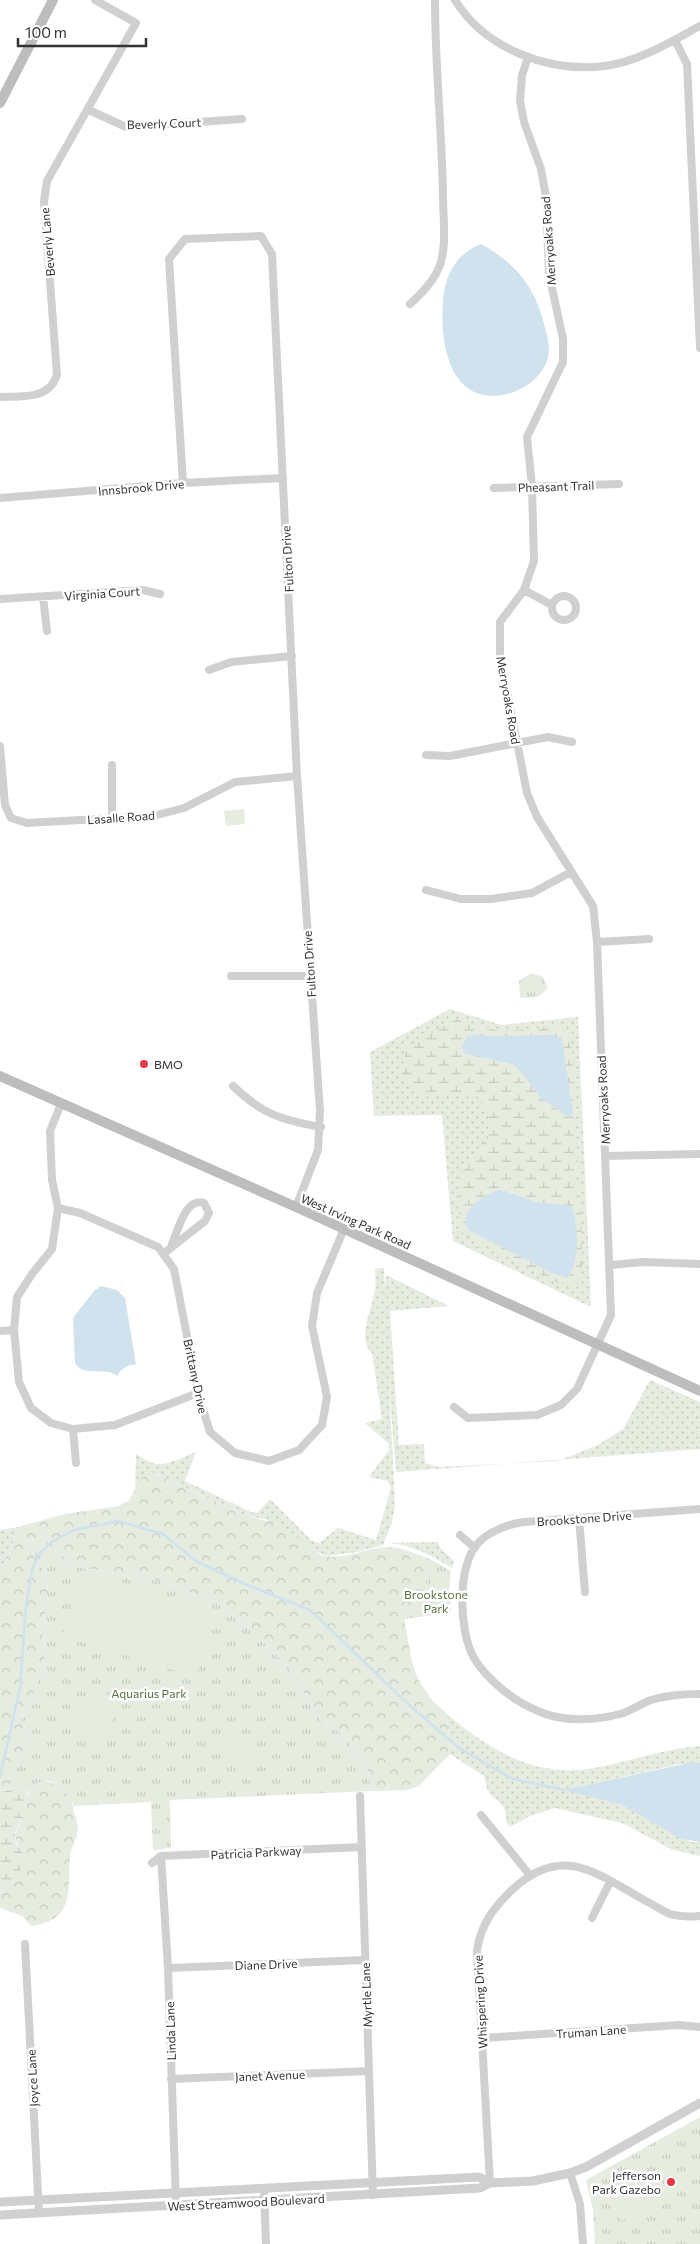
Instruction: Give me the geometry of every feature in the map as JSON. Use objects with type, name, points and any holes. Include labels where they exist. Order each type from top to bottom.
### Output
[{"type":"main road","points":[[0,103],[53,0]]},
{"type":"main road","name":"West Irving Park Road","points":[[0,1076],[296,1207],[700,1391]]},
{"type":"street","name":"Beverly Lane","points":[[0,397],[42,394],[49,390],[57,375],[44,202],[47,181],[89,110],[136,23],[95,0]]},
{"type":"street","points":[[410,304],[436,274],[444,247],[442,156],[435,50],[436,0]]},
{"type":"street","points":[[455,0],[461,10],[484,32],[528,58],[557,65],[606,66],[628,60],[675,40],[700,26]]},
{"type":"street","points":[[675,40],[687,64],[700,348]]},
{"type":"street","name":"Merryoaks Road","points":[[454,1407],[468,1418],[537,1415],[561,1405],[577,1390],[611,1315],[611,1265],[597,942],[593,906],[537,817],[527,793],[500,656],[500,622],[524,590],[534,561],[532,487],[527,437],[563,362],[563,339],[548,274],[546,197],[541,169],[524,122],[520,101],[522,75],[528,58]]},
{"type":"street","name":"Beverly Court","points":[[89,110],[126,127],[242,119]]},
{"type":"street","name":"Fulton Drive","points":[[183,483],[169,258],[185,239],[261,236],[272,254],[297,776],[321,1127],[318,1150],[296,1207]]},
{"type":"street","name":"Innsbrook Drive","points":[[0,498],[183,483],[283,478]]},
{"type":"street","name":"Pheasant Trail","points":[[494,488],[619,484]]},
{"type":"street","name":"Virginia Court","points":[[0,598],[143,590],[160,594]]},
{"type":"street","points":[[524,590],[552,605]]},
{"type":"street","points":[[43,597],[47,631]]},
{"type":"street","points":[[209,670],[231,662],[292,656]]},
{"type":"street","points":[[426,755],[450,756],[548,737],[572,742]]},
{"type":"street","name":"Lasalle Road","points":[[0,746],[5,805],[11,818],[27,823],[153,816],[184,808],[235,782],[297,776]]},
{"type":"street","points":[[112,765],[112,818]]},
{"type":"street","points":[[426,890],[461,899],[491,899],[532,893],[571,872]]},
{"type":"street","points":[[597,942],[648,939]]},
{"type":"street","points":[[231,976],[310,976]]},
{"type":"street","points":[[233,1086],[261,1110],[299,1123],[321,1127]]},
{"type":"street","points":[[61,1104],[50,1131],[52,1180],[58,1208],[52,1249],[17,1297],[14,1330],[19,1382],[31,1408],[50,1423],[74,1429],[115,1425],[198,1393]]},
{"type":"street","points":[[606,1156],[700,1154]]},
{"type":"street","points":[[163,1254],[172,1244],[205,1220],[209,1212],[204,1203],[195,1203],[188,1207],[172,1244]]},
{"type":"street","name":"Brittany Drive","points":[[58,1208],[80,1213],[158,1247],[174,1269],[198,1393],[210,1432],[235,1453],[269,1461],[294,1453],[322,1425],[327,1397],[312,1326],[317,1293],[344,1229]]},
{"type":"street","points":[[611,1265],[643,1262],[700,1264]]},
{"type":"street","points":[[0,1331],[14,1330]]},
{"type":"street","points":[[74,1429],[76,1463]]},
{"type":"street","name":"Brookstone Drive","points":[[700,1509],[513,1524],[485,1538],[476,1548],[464,1576],[463,1604],[466,1636],[470,1650],[483,1670],[522,1703],[538,1712],[583,1719],[621,1714],[663,1697],[700,1694]]},
{"type":"street","points":[[579,1518],[585,1592]]},
{"type":"street","points":[[460,1535],[476,1548]]},
{"type":"street","name":"Myrtle Lane","points":[[360,1796],[373,2195]]},
{"type":"street","points":[[481,1815],[529,1874]]},
{"type":"street","name":"Patricia Parkway","points":[[161,1856],[361,1847]]},
{"type":"street","points":[[152,1863],[161,1856]]},
{"type":"street","name":"Linda Lane","points":[[161,1856],[168,1968],[176,2205]]},
{"type":"street","name":"Whispering Drive","points":[[490,2183],[478,1966],[479,1938],[482,1928],[497,1904],[529,1874],[563,1865],[589,1870],[668,1913],[700,1916]]},
{"type":"street","points":[[592,1918],[610,1882]]},
{"type":"street","name":"Joyce Lane","points":[[24,1944],[39,2213]]},
{"type":"street","name":"Diane Drive","points":[[168,1968],[365,1960]]},
{"type":"street","name":"Truman Lane","points":[[482,2038],[679,2024],[700,2027]]},
{"type":"street","name":"Janet Avenue","points":[[171,2079],[369,2071]]},
{"type":"street","name":"West Streamwood Boulevard","points":[[0,2215],[373,2195],[480,2188],[490,2183],[533,2181],[570,2173],[586,2167],[700,2102]]},
{"type":"street","points":[[570,2173],[580,2204],[583,2244]]},
{"type":"street","name":"West Streamwood Boulevard","points":[[0,2202],[480,2177],[490,2183]]},
{"type":"street","points":[[264,2188],[266,2244]]},
{"type":"green space","points":[[244,809],[245,824],[226,826],[224,811]]},
{"type":"green space","points":[[531,973],[543,977],[548,988],[538,997],[520,998],[519,981]]},
{"type":"green space","points":[[450,1009],[502,1025],[578,1017],[591,1307],[453,1241],[442,1115],[374,1116],[370,1052]]},
{"type":"green space","points":[[457,1019],[496,1030],[556,1026],[570,1033],[576,1097],[581,1214],[582,1269],[577,1285],[554,1282],[461,1232],[457,1198],[463,1166],[488,1138],[488,1110],[477,1096],[456,1094],[433,1097],[411,1090],[401,1071],[407,1047]]},
{"type":"green space","points":[[384,1268],[385,1288],[386,1275],[449,1306],[390,1311],[399,1445],[424,1444],[425,1463],[439,1467],[508,1464],[396,1472],[389,1383],[395,1505],[392,1523],[383,1545],[357,1552],[327,1556],[315,1551],[265,1519],[247,1516],[151,1472],[135,1492],[136,1454],[152,1463],[165,1464],[196,1452],[185,1481],[251,1512],[257,1513],[270,1499],[312,1541],[319,1543],[338,1528],[376,1540],[391,1488],[388,1481],[369,1477],[389,1450],[388,1443],[365,1423],[382,1419],[372,1353],[367,1347],[365,1331],[374,1296],[375,1269]]},
{"type":"green space","points":[[650,1380],[700,1402],[700,1449],[562,1459],[598,1445],[623,1429]]},
{"type":"green space","points":[[562,1459],[558,1461],[508,1464]]},
{"type":"green space","points":[[151,1472],[247,1516],[279,1524],[321,1555],[337,1557],[376,1548],[390,1547],[430,1559],[424,1595],[409,1610],[404,1619],[412,1662],[418,1679],[431,1699],[447,1714],[450,1754],[419,1786],[408,1790],[371,1791],[367,1766],[339,1732],[319,1719],[287,1665],[247,1627],[217,1603],[152,1578],[75,1567],[59,1553],[45,1535],[25,1542],[47,1575],[48,1595],[43,1632],[44,1666],[21,1720],[27,1739],[19,1762],[4,1790],[0,1792],[0,1565],[6,1564],[18,1527],[65,1514],[119,1506],[129,1500],[142,1478]]},
{"type":"green space","points":[[18,1527],[6,1564],[0,1565],[0,1530]]},
{"type":"green space","name":"Aquarius Park","points":[[45,1535],[59,1553],[75,1567],[152,1578],[217,1603],[247,1627],[287,1665],[319,1719],[339,1732],[367,1766],[371,1791],[170,1800],[171,1848],[153,1850],[151,1802],[74,1806],[60,1786],[47,1781],[34,1786],[28,1793],[15,1788],[4,1790],[19,1762],[27,1739],[21,1720],[44,1666],[43,1632],[48,1595],[47,1575],[25,1542]]},
{"type":"green space","points":[[438,1542],[441,1549],[454,1561],[452,1568],[413,1548],[387,1543]]},
{"type":"green space","name":"Brookstone Park","points":[[430,1559],[451,1571],[449,1588],[451,1613],[404,1619],[409,1610],[424,1595]]},
{"type":"green space","points":[[82,1570],[216,1611],[196,1677],[62,1636]]},
{"type":"green space","points":[[111,1695],[114,1738],[92,1739],[89,1696]]},
{"type":"green space","points":[[85,1703],[86,1733],[72,1733],[70,1704]]},
{"type":"green space","points":[[447,1714],[478,1738],[495,1748],[512,1757],[548,1769],[588,1769],[671,1750],[700,1746],[700,1763],[680,1764],[565,1790],[622,1805],[691,1842],[700,1842],[700,1856],[673,1850],[622,1823],[555,1808],[530,1816],[510,1827],[506,1822],[505,1810],[490,1793],[484,1776],[450,1754]]},
{"type":"green space","points":[[254,1739],[255,1759],[223,1760],[222,1741]]},
{"type":"green space","points":[[43,1781],[56,1784],[68,1794],[73,1805],[78,1831],[71,1850],[67,1901],[63,1910],[56,1917],[46,1922],[31,1926],[22,1916],[0,1908],[0,1894],[13,1880],[22,1852],[15,1836],[29,1793],[34,1786]]},
{"type":"green space","points":[[15,1788],[28,1793],[24,1814],[15,1833],[16,1844],[22,1852],[24,1862],[20,1872],[0,1894],[0,1792]]},
{"type":"green space","points":[[700,2117],[700,2244],[595,2244],[593,2210],[586,2180]]},
{"type":"green space","points":[[637,2179],[652,2204],[622,2221],[608,2196]]},
{"type":"water","points":[[481,244],[511,265],[533,293],[545,328],[549,350],[547,361],[531,383],[519,390],[492,396],[479,394],[467,387],[457,377],[452,369],[446,350],[442,319],[444,290],[450,273],[465,253]]},
{"type":"water","points":[[477,1034],[488,1036],[554,1035],[562,1040],[573,1112],[570,1118],[541,1098],[515,1065],[464,1053],[462,1046],[467,1037]]},
{"type":"water","points":[[500,1190],[537,1202],[571,1206],[576,1222],[577,1243],[574,1263],[567,1278],[552,1273],[469,1230],[466,1223],[469,1210],[480,1199]]},
{"type":"water","points":[[101,1286],[117,1290],[125,1298],[136,1365],[130,1365],[117,1376],[107,1372],[84,1370],[75,1363],[73,1318],[94,1291]]},
{"type":"water","points":[[693,1762],[700,1763],[700,1842],[682,1839],[622,1805],[564,1790]]},
{"type":"waterway","points":[[0,1777],[20,1688],[26,1606],[32,1570],[39,1554],[53,1541],[74,1530],[118,1521],[163,1534],[196,1561],[245,1584],[310,1610],[408,1704],[459,1748],[513,1779],[564,1790]]},
{"type":"place","name":"BMO","points":[[144,1064]]},
{"type":"place","name":"Jefferson Park Gazebo","points":[[671,2182]]}]
